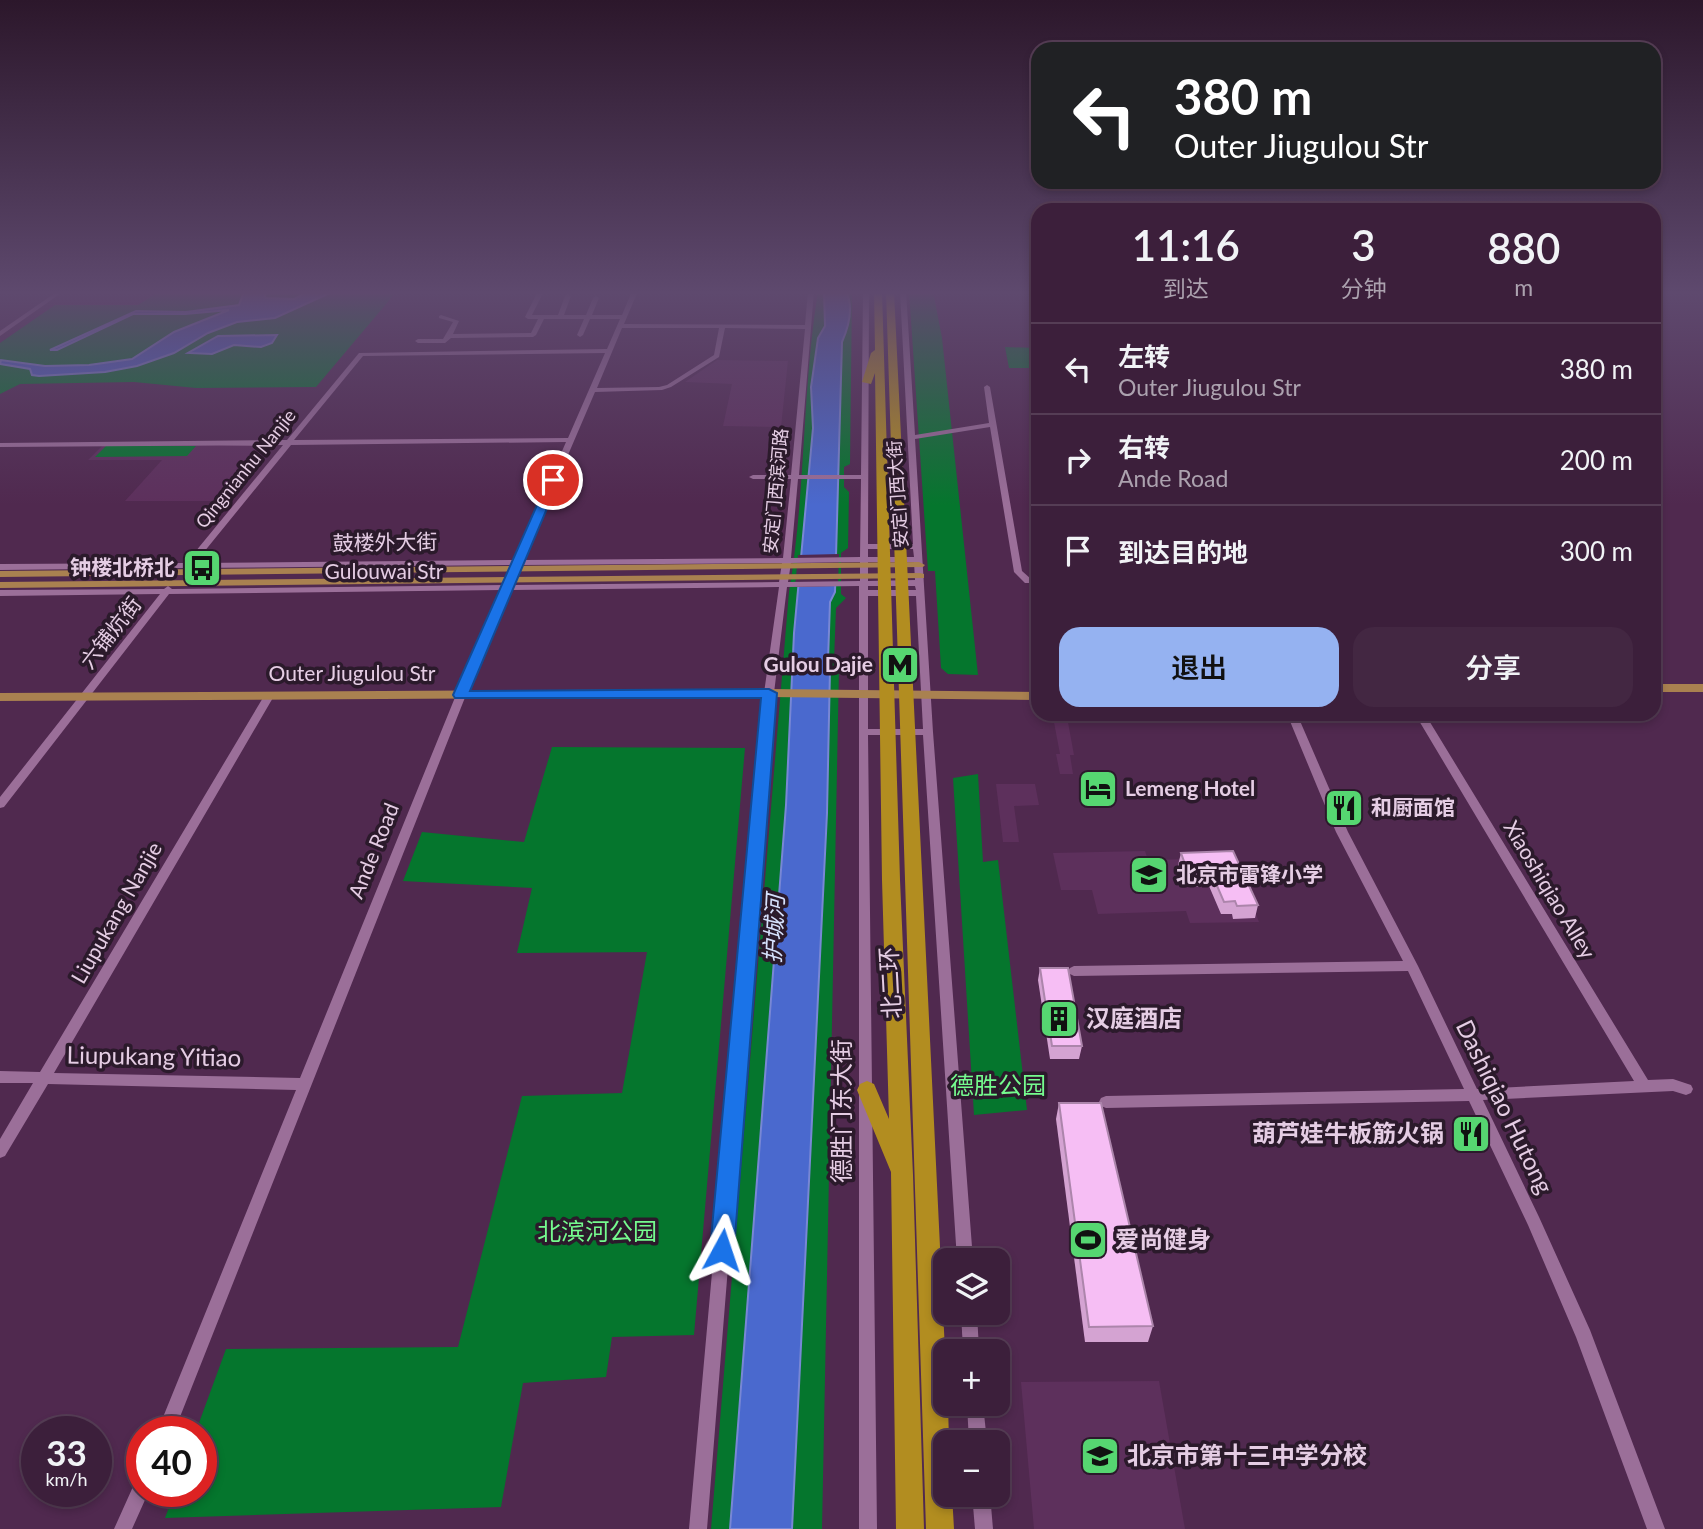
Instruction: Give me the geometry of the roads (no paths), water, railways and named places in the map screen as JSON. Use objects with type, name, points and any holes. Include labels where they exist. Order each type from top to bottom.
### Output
[{"type":"highway","points":[[867,382],[876,362]]},
{"type":"highway","name":"北二环","points":[[887,362],[901,880],[940,1529]]},
{"type":"highway","points":[[890,362],[903,437]]},
{"type":"highway","points":[[900,362],[905,370]]},
{"type":"highway","name":"北二环","points":[[903,437],[902,1175],[910,1529]]},
{"type":"highway","points":[[867,1090],[902,1175]]},
{"type":"main road","name":"鼓楼外大街","points":[[0,574],[186,569],[512,574]]},
{"type":"main road","name":"鼓楼外大街","points":[[769,571],[920,575]]},
{"type":"main road","points":[[0,584],[170,586],[512,574],[769,571]]},
{"type":"main road","points":[[1661,688],[1703,688]]},
{"type":"main road","name":"Outer Jiugulou Str","points":[[0,697],[769,693],[1031,696]]},
{"type":"street","name":"Qingnianhu Nanjie","points":[[186,569],[353,362]]},
{"type":"street","name":"Ande Road","points":[[171,1416],[461,695],[603,362]]},
{"type":"street","points":[[592,390],[660,389],[707,362]]},
{"type":"street","name":"安定门西滨河路","points":[[698,1529],[769,693],[789,542],[804,362]]},
{"type":"street","name":"安定门西大街","points":[[863,694],[867,362]]},
{"type":"street","name":"安定门西大街","points":[[905,362],[903,437],[918,547],[928,695]]},
{"type":"street","points":[[987,387],[1018,572],[1028,582]]},
{"type":"street","points":[[903,437],[994,424]]},
{"type":"street","points":[[0,445],[570,440]]},
{"type":"street","points":[[752,477],[865,477]]},
{"type":"street","points":[[863,546],[918,547]]},
{"type":"street","name":"鼓楼外大街","points":[[0,566],[186,569]]},
{"type":"street","points":[[769,571],[848,571]]},
{"type":"street","name":"鼓楼外大街","points":[[512,574],[769,571]]},
{"type":"street","name":"鼓楼外大街","points":[[848,571],[863,575],[920,575]]},
{"type":"street","points":[[0,593],[170,586]]},
{"type":"street","name":"六铺炕街","points":[[0,804],[170,586]]},
{"type":"street","name":"德胜门东大街","points":[[863,694],[867,1090],[867,1529]]},
{"type":"street","points":[[928,695],[928,732],[964,1248]]},
{"type":"street","name":"Liupukang Nanjie","points":[[0,1152],[268,696]]},
{"type":"street","name":"Dashiqiao Hutong","points":[[1295,721],[1342,832],[1412,966],[1471,1095],[1534,1222],[1584,1336],[1656,1529]]},
{"type":"street","name":"Xiaoshiqiao Alley","points":[[1424,721],[1645,1087]]},
{"type":"street","points":[[864,732],[928,732]]},
{"type":"street","points":[[1074,971],[1412,966]]},
{"type":"street","name":"Liupukang Yitiao","points":[[0,1077],[306,1084]]},
{"type":"street","points":[[1106,1101],[1471,1095],[1673,1085],[1686,1089]]},
{"type":"street","points":[[123,1529],[133,1507]]},
{"type":"street","points":[[982,1507],[984,1529]]},
{"type":"water","points":[[18,362],[45,366],[147,362],[105,372],[39,376],[32,375],[30,369],[0,364]]},
{"type":"water","points":[[815,362],[841,362],[835,592],[830,602],[828,661],[827,813],[792,1529],[730,1529],[786,805],[794,633],[813,428],[811,387]]},
{"type":"place","name":"钟楼北桥北","points":[[202,568]]},
{"type":"place","name":"Gulou Dajie","points":[[900,665]]},
{"type":"place","name":"Lemeng Hotel","points":[[1098,789]]},
{"type":"place","name":"和厨面馆","points":[[1344,808]]},
{"type":"place","name":"北京市雷锋小学","points":[[1149,875]]},
{"type":"place","name":"汉庭酒店","points":[[1059,1019]]},
{"type":"place","name":"葫芦娃牛板筋火锅","points":[[1471,1134]]},
{"type":"place","name":"爱尚健身","points":[[1088,1240]]},
{"type":"place","name":"北京市第十三中学分校","points":[[1100,1456]]},
{"type":"water label","name":"护城河","points":[[774,929]]},
{"type":"park label","name":"德胜公园","points":[[998,1086]]},
{"type":"park label","name":"北滨河公园","points":[[597,1232]]}]
